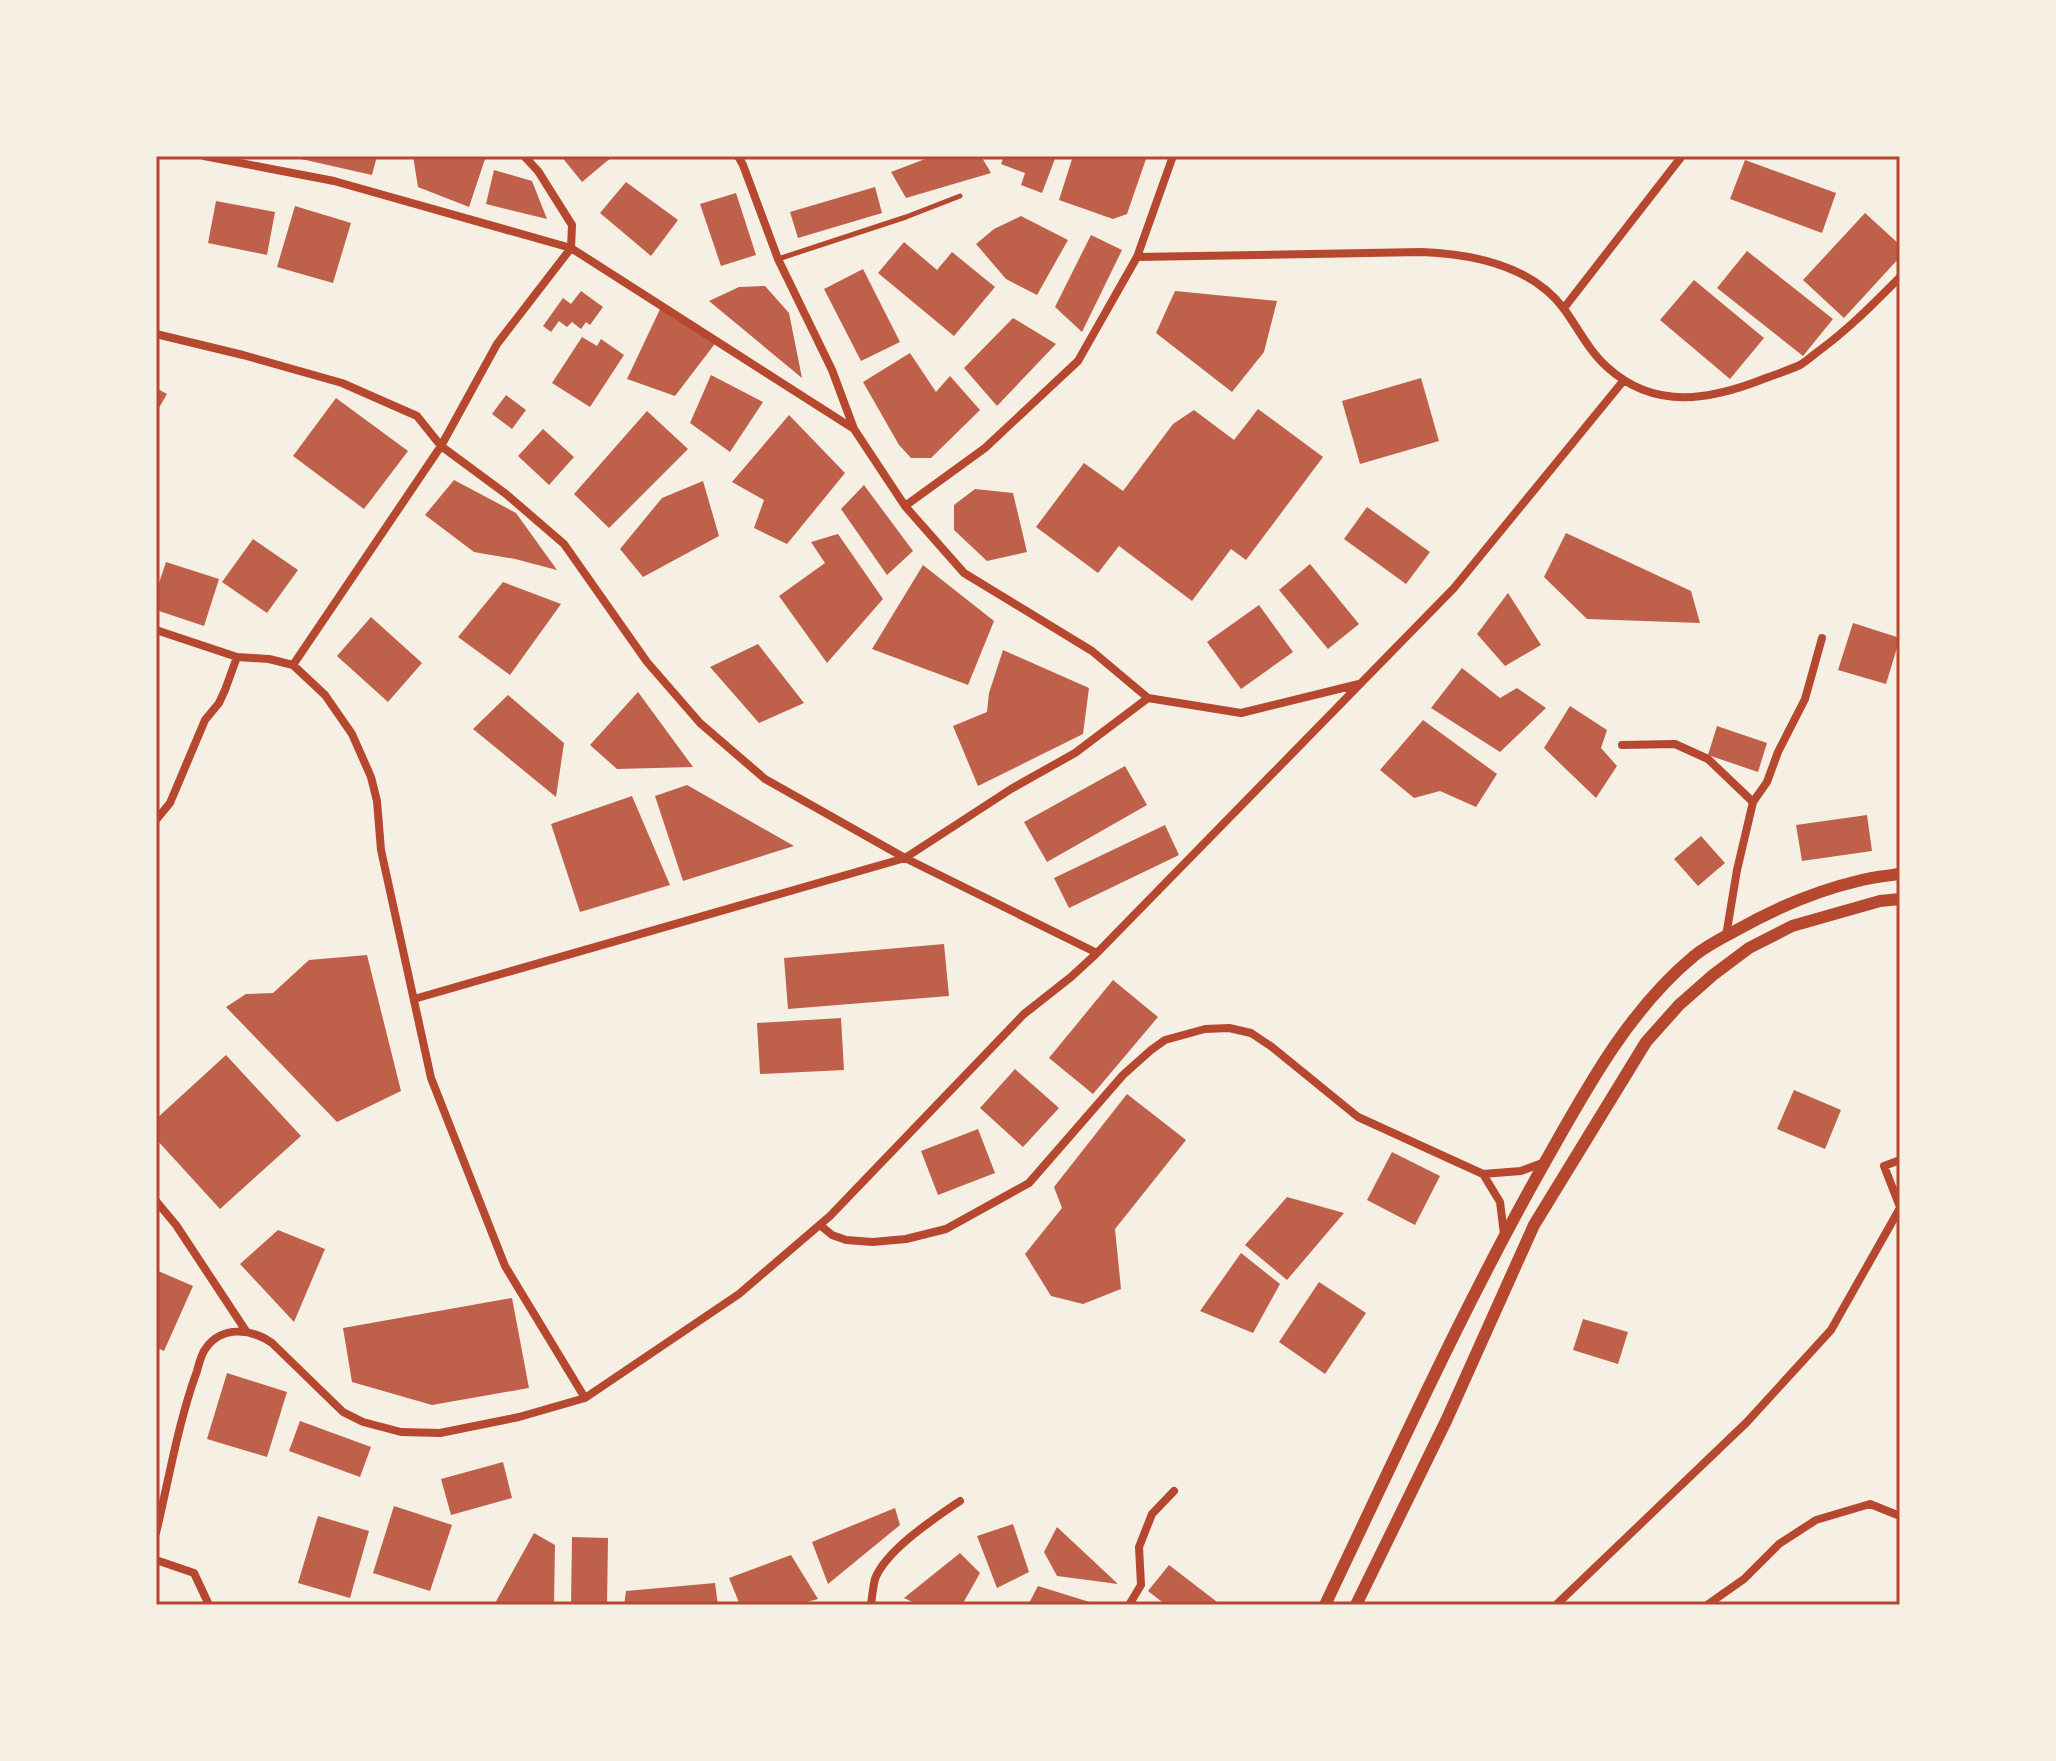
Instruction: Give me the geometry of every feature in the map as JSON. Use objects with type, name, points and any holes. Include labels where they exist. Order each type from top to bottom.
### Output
[{"type":"main road","points":[[1325,1605],[1504,1234],[1623,1032],[1657,991],[1696,954],[1726,936],[1796,901],[1859,880],[1900,874]]},
{"type":"main road","points":[[1356,1605],[1446,1421],[1534,1225],[1646,1042],[1679,1005],[1749,948],[1792,926],[1865,904],[1900,899]]},
{"type":"street","points":[[204,156],[334,181],[571,248],[854,429]]},
{"type":"street","points":[[293,665],[441,446],[497,344],[571,248],[572,225],[538,171],[524,156]]},
{"type":"street","points":[[738,156],[778,259],[832,370],[854,429],[905,506],[964,573],[1092,651],[1148,698],[1241,713],[1361,683]]},
{"type":"street","points":[[905,506],[985,448],[1078,361],[1137,257],[1173,156]]},
{"type":"street","points":[[1564,308],[1682,156]]},
{"type":"street","points":[[1137,257],[1442,252],[1487,260],[1548,290],[1564,308],[1593,353],[1624,380],[1647,392],[1681,398],[1704,397],[1741,388],[1800,364],[1847,330],[1900,277]]},
{"type":"street","points":[[156,334],[342,383],[417,416],[441,446],[506,494],[564,544],[647,662],[700,723],[765,779],[905,858],[1097,953]]},
{"type":"street","points":[[156,1533],[189,1392],[205,1349],[216,1338],[230,1332],[246,1331],[261,1335],[343,1412],[363,1422],[401,1432],[440,1433],[519,1417],[585,1398],[739,1294],[820,1225],[1024,1014],[1097,953],[1454,588],[1624,380]]},
{"type":"street","points":[[156,630],[237,657],[269,659],[293,665],[325,695],[352,734],[371,777],[379,812],[381,850],[431,1078],[505,1266],[585,1398]]},
{"type":"street","points":[[1726,936],[1753,802],[1767,782],[1778,752],[1805,699],[1822,638]]},
{"type":"street","points":[[156,820],[170,803],[205,720],[225,690],[237,657]]},
{"type":"street","points":[[414,999],[905,858],[1011,789],[1075,753],[1148,698]]},
{"type":"street","points":[[1622,745],[1675,744],[1708,759],[1753,802]]},
{"type":"street","points":[[820,1225],[832,1235],[846,1240],[873,1242],[906,1239],[946,1229],[1029,1183],[1123,1075],[1151,1050],[1165,1040],[1205,1029],[1229,1028],[1251,1033],[1358,1117],[1483,1174],[1521,1171],[1545,1162]]},
{"type":"street","points":[[1556,1605],[1747,1422],[1831,1330],[1900,1208],[1884,1166],[1900,1160]]},
{"type":"street","points":[[1483,1174],[1500,1202],[1504,1234]]},
{"type":"street","points":[[156,1201],[176,1225],[246,1331]]},
{"type":"street","points":[[1129,1605],[1141,1585],[1139,1547],[1152,1514],[1174,1491]]},
{"type":"street","points":[[871,1605],[876,1578],[888,1559],[921,1529],[960,1501]]},
{"type":"street","points":[[1707,1605],[1744,1579],[1779,1544],[1816,1520],[1870,1504],[1900,1516]]},
{"type":"street","points":[[156,1560],[194,1573],[209,1605]]},
{"type":"lane","points":[[778,259],[960,196]]},
{"type":"building","points":[[288,156],[377,156],[372,175]]},
{"type":"building","points":[[413,156],[486,156],[469,207],[418,187]]},
{"type":"building","points":[[561,156],[613,156],[582,182]]},
{"type":"building","points":[[933,156],[981,156],[991,173],[906,198],[891,172]]},
{"type":"building","points":[[1004,156],[1056,156],[1042,193],[1021,185],[1025,173],[1001,164]]},
{"type":"building","points":[[1073,156],[1147,156],[1127,214],[1113,219],[1059,200]]},
{"type":"building","points":[[1745,160],[1836,193],[1822,233],[1730,199]]},
{"type":"building","points":[[494,170],[532,181],[547,219],[486,204]]},
{"type":"building","points":[[626,182],[678,220],[651,256],[600,213]]},
{"type":"building","points":[[875,187],[882,213],[798,238],[790,212]]},
{"type":"building","points":[[736,193],[756,255],[721,266],[700,204]]},
{"type":"building","points":[[216,201],[275,212],[267,255],[208,243]]},
{"type":"building","points":[[295,206],[351,223],[333,283],[277,267]]},
{"type":"building","points":[[1865,213],[1900,245],[1900,257],[1844,318],[1803,280]]},
{"type":"building","points":[[1021,216],[1068,240],[1037,295],[1006,279],[976,244],[994,229]]},
{"type":"building","points":[[1091,235],[1122,250],[1082,332],[1055,307]]},
{"type":"building","points":[[904,242],[937,270],[952,252],[995,287],[954,336],[878,273]]},
{"type":"building","points":[[1747,251],[1833,319],[1803,356],[1717,288]]},
{"type":"building","points":[[863,269],[900,342],[861,361],[824,289]]},
{"type":"building","points":[[1694,280],[1764,338],[1730,379],[1660,320]]},
{"type":"building","points":[[765,286],[789,313],[802,378],[709,301],[739,287]]},
{"type":"building","points":[[581,291],[603,307],[590,325],[586,322],[581,329],[572,322],[567,327],[559,321],[551,332],[543,326],[563,298],[571,304]]},
{"type":"building","points":[[1175,291],[1277,301],[1264,352],[1232,392],[1156,333]]},
{"type":"building","points":[[662,305],[717,341],[675,396],[627,379]]},
{"type":"building","points":[[1013,318],[1056,344],[997,406],[964,368]]},
{"type":"building","points":[[582,337],[597,346],[601,339],[624,355],[590,407],[552,383]]},
{"type":"building","points":[[910,353],[936,392],[950,376],[980,410],[931,458],[911,458],[899,445],[863,382]]},
{"type":"building","points":[[711,375],[763,402],[730,452],[690,423]]},
{"type":"building","points":[[1421,378],[1439,441],[1360,464],[1342,401]]},
{"type":"building","points":[[156,388],[167,394],[156,413]]},
{"type":"building","points":[[506,395],[526,410],[512,429],[492,414]]},
{"type":"building","points":[[336,398],[408,451],[364,509],[293,456]]},
{"type":"building","points":[[1258,409],[1323,457],[1246,560],[1231,549],[1192,601],[1119,546],[1098,573],[1036,527],[1084,463],[1123,491],[1173,424],[1194,410],[1234,440]]},
{"type":"building","points":[[647,411],[688,449],[609,528],[574,494]]},
{"type":"building","points":[[789,415],[845,473],[787,544],[754,528],[764,500],[732,482]]},
{"type":"building","points":[[543,429],[574,457],[549,485],[518,456]]},
{"type":"building","points":[[454,480],[516,513],[557,570],[474,552],[425,515]]},
{"type":"building","points":[[703,481],[719,536],[643,577],[620,549],[662,498]]},
{"type":"building","points":[[864,485],[913,551],[887,575],[841,509]]},
{"type":"building","points":[[975,489],[1013,493],[1027,552],[987,561],[954,530],[954,505]]},
{"type":"building","points":[[1367,507],[1430,552],[1406,584],[1344,539]]},
{"type":"building","points":[[1566,533],[1691,591],[1700,623],[1587,619],[1544,577]]},
{"type":"building","points":[[838,534],[883,599],[827,663],[779,596],[825,563],[811,542]]},
{"type":"building","points":[[253,539],[298,570],[267,613],[222,582]]},
{"type":"building","points":[[166,562],[219,579],[204,626],[156,610],[156,592]]},
{"type":"building","points":[[1310,564],[1359,624],[1328,649],[1279,590]]},
{"type":"building","points":[[923,565],[994,621],[968,685],[872,649]]},
{"type":"building","points":[[503,582],[561,604],[510,675],[458,637]]},
{"type":"building","points":[[1508,593],[1541,645],[1505,666],[1477,634]]},
{"type":"building","points":[[1259,605],[1293,652],[1241,689],[1207,642]]},
{"type":"building","points":[[371,617],[422,663],[388,702],[337,656]]},
{"type":"building","points":[[1853,623],[1900,638],[1886,684],[1838,670]]},
{"type":"building","points":[[758,644],[804,703],[759,723],[710,667]]},
{"type":"building","points":[[1003,650],[1089,688],[1083,734],[978,786],[953,726],[987,712],[989,693]]},
{"type":"building","points":[[1462,668],[1500,698],[1517,688],[1546,708],[1500,752],[1431,708]]},
{"type":"building","points":[[638,692],[693,767],[617,769],[590,745]]},
{"type":"building","points":[[508,695],[564,743],[556,797],[473,729]]},
{"type":"building","points":[[1570,706],[1607,730],[1601,748],[1617,766],[1596,798],[1544,748]]},
{"type":"building","points":[[1423,720],[1497,774],[1476,807],[1440,791],[1414,798],[1380,770]]},
{"type":"building","points":[[1717,726],[1767,743],[1758,772],[1708,755]]},
{"type":"building","points":[[1125,766],[1147,805],[1047,862],[1024,822]]},
{"type":"building","points":[[687,785],[794,846],[683,881],[655,796]]},
{"type":"building","points":[[632,796],[670,885],[580,912],[551,824]]},
{"type":"building","points":[[1867,815],[1872,851],[1802,861],[1796,825]]},
{"type":"building","points":[[1165,825],[1179,855],[1069,908],[1054,878]]},
{"type":"building","points":[[1701,836],[1725,863],[1698,886],[1674,859]]},
{"type":"building","points":[[944,944],[949,996],[788,1009],[784,958]]},
{"type":"building","points":[[367,955],[401,1091],[337,1122],[226,1007],[246,994],[273,993],[309,960]]},
{"type":"building","points":[[1113,980],[1158,1017],[1093,1094],[1049,1058]]},
{"type":"building","points":[[841,1018],[844,1070],[760,1074],[757,1023]]},
{"type":"building","points":[[226,1055],[301,1136],[220,1209],[156,1139],[156,1119]]},
{"type":"building","points":[[1015,1069],[1059,1108],[1023,1147],[980,1108]]},
{"type":"building","points":[[1794,1090],[1841,1110],[1825,1149],[1777,1129]]},
{"type":"building","points":[[1127,1094],[1186,1140],[1115,1229],[1121,1289],[1083,1304],[1051,1296],[1025,1254],[1062,1208],[1054,1187]]},
{"type":"building","points":[[978,1129],[995,1173],[938,1195],[921,1151]]},
{"type":"building","points":[[1392,1152],[1440,1176],[1415,1225],[1367,1200]]},
{"type":"building","points":[[1287,1197],[1344,1213],[1287,1280],[1245,1245]]},
{"type":"building","points":[[278,1230],[325,1249],[294,1322],[240,1264]]},
{"type":"building","points":[[1241,1253],[1280,1284],[1253,1333],[1200,1311]]},
{"type":"building","points":[[156,1270],[193,1286],[164,1351],[156,1347]]},
{"type":"building","points":[[1319,1282],[1366,1313],[1325,1374],[1279,1342]]},
{"type":"building","points":[[512,1298],[529,1388],[432,1405],[352,1382],[343,1328]]},
{"type":"building","points":[[1583,1319],[1628,1332],[1618,1364],[1573,1350]]},
{"type":"building","points":[[227,1373],[287,1392],[267,1457],[207,1439]]},
{"type":"building","points":[[300,1421],[371,1447],[360,1477],[289,1451]]},
{"type":"building","points":[[503,1462],[512,1498],[451,1515],[441,1479]]},
{"type":"building","points":[[394,1506],[452,1525],[430,1591],[373,1573]]},
{"type":"building","points":[[895,1508],[900,1525],[828,1584],[812,1542]]},
{"type":"building","points":[[318,1516],[369,1531],[350,1598],[298,1583]]},
{"type":"building","points":[[1013,1524],[1029,1572],[997,1588],[977,1536]]},
{"type":"building","points":[[1057,1527],[1118,1584],[1057,1576],[1044,1552]]},
{"type":"building","points":[[534,1533],[555,1545],[554,1605],[494,1605]]},
{"type":"building","points":[[572,1537],[608,1538],[607,1605],[571,1605]]},
{"type":"building","points":[[960,1553],[980,1573],[962,1605],[919,1605],[904,1598]]},
{"type":"building","points":[[791,1555],[818,1599],[796,1605],[740,1605],[729,1578]]},
{"type":"building","points":[[1169,1565],[1221,1605],[1166,1605],[1148,1591]]},
{"type":"building","points":[[715,1583],[718,1605],[624,1605],[626,1591]]},
{"type":"building","points":[[1038,1586],[1096,1604],[1096,1605],[1028,1605]]}]
